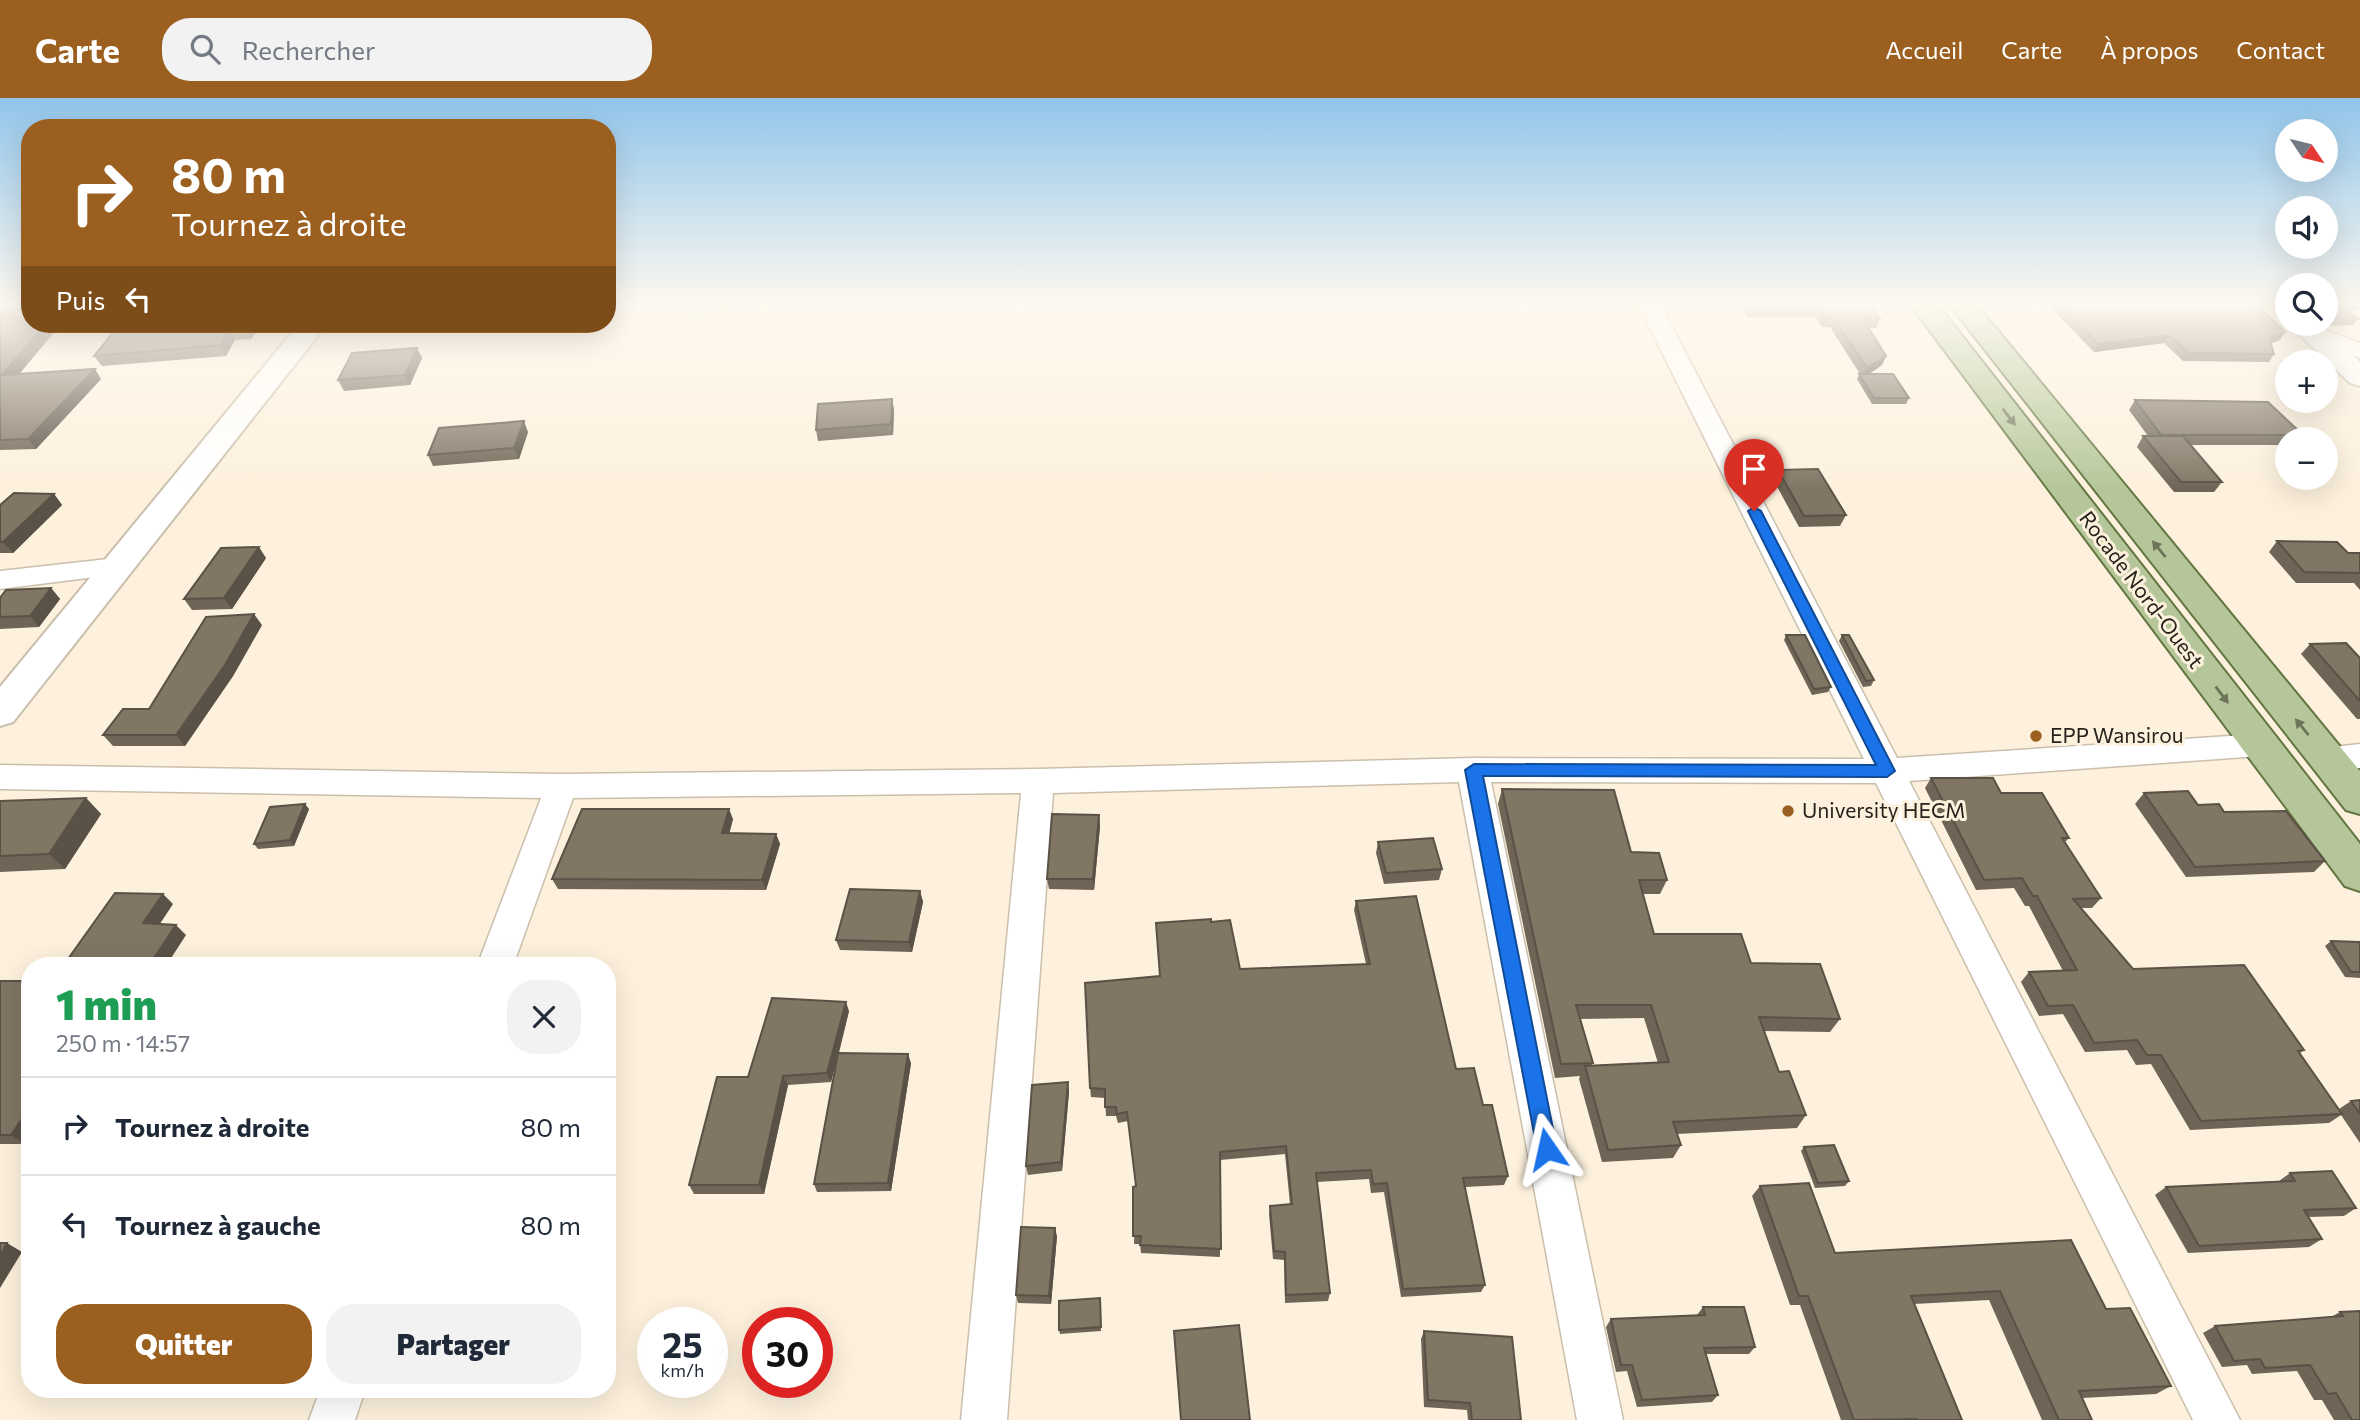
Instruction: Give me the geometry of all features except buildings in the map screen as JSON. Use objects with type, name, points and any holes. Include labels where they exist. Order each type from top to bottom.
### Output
[{"type":"main road","name":"Rocade Nord-Ouest","points":[[1970,366],[2360,874]]},
{"type":"main road","name":"Rocade Nord-Ouest","points":[[2012,366],[2360,799]]},
{"type":"street","points":[[0,713],[279,366]]},
{"type":"street","points":[[1680,366],[2217,1420]]},
{"type":"street","points":[[0,580],[117,567]]},
{"type":"street","points":[[0,777],[561,786],[1038,780],[1474,770],[1887,771],[2260,745]]},
{"type":"street","points":[[2326,757],[2360,755]]},
{"type":"street","points":[[1474,770],[1600,1420]]},
{"type":"street","points":[[984,1420],[1038,780]]},
{"type":"street","points":[[498,957],[561,786]]},
{"type":"street","points":[[332,1420],[340,1398]]},
{"type":"place","name":"EPP Wansirou","points":[[2036,736]]},
{"type":"place","name":"University HECM","points":[[1788,811]]},
{"type":"route","points":[[1547,1149],[1474,770],[1887,771],[1754,511]]}]
